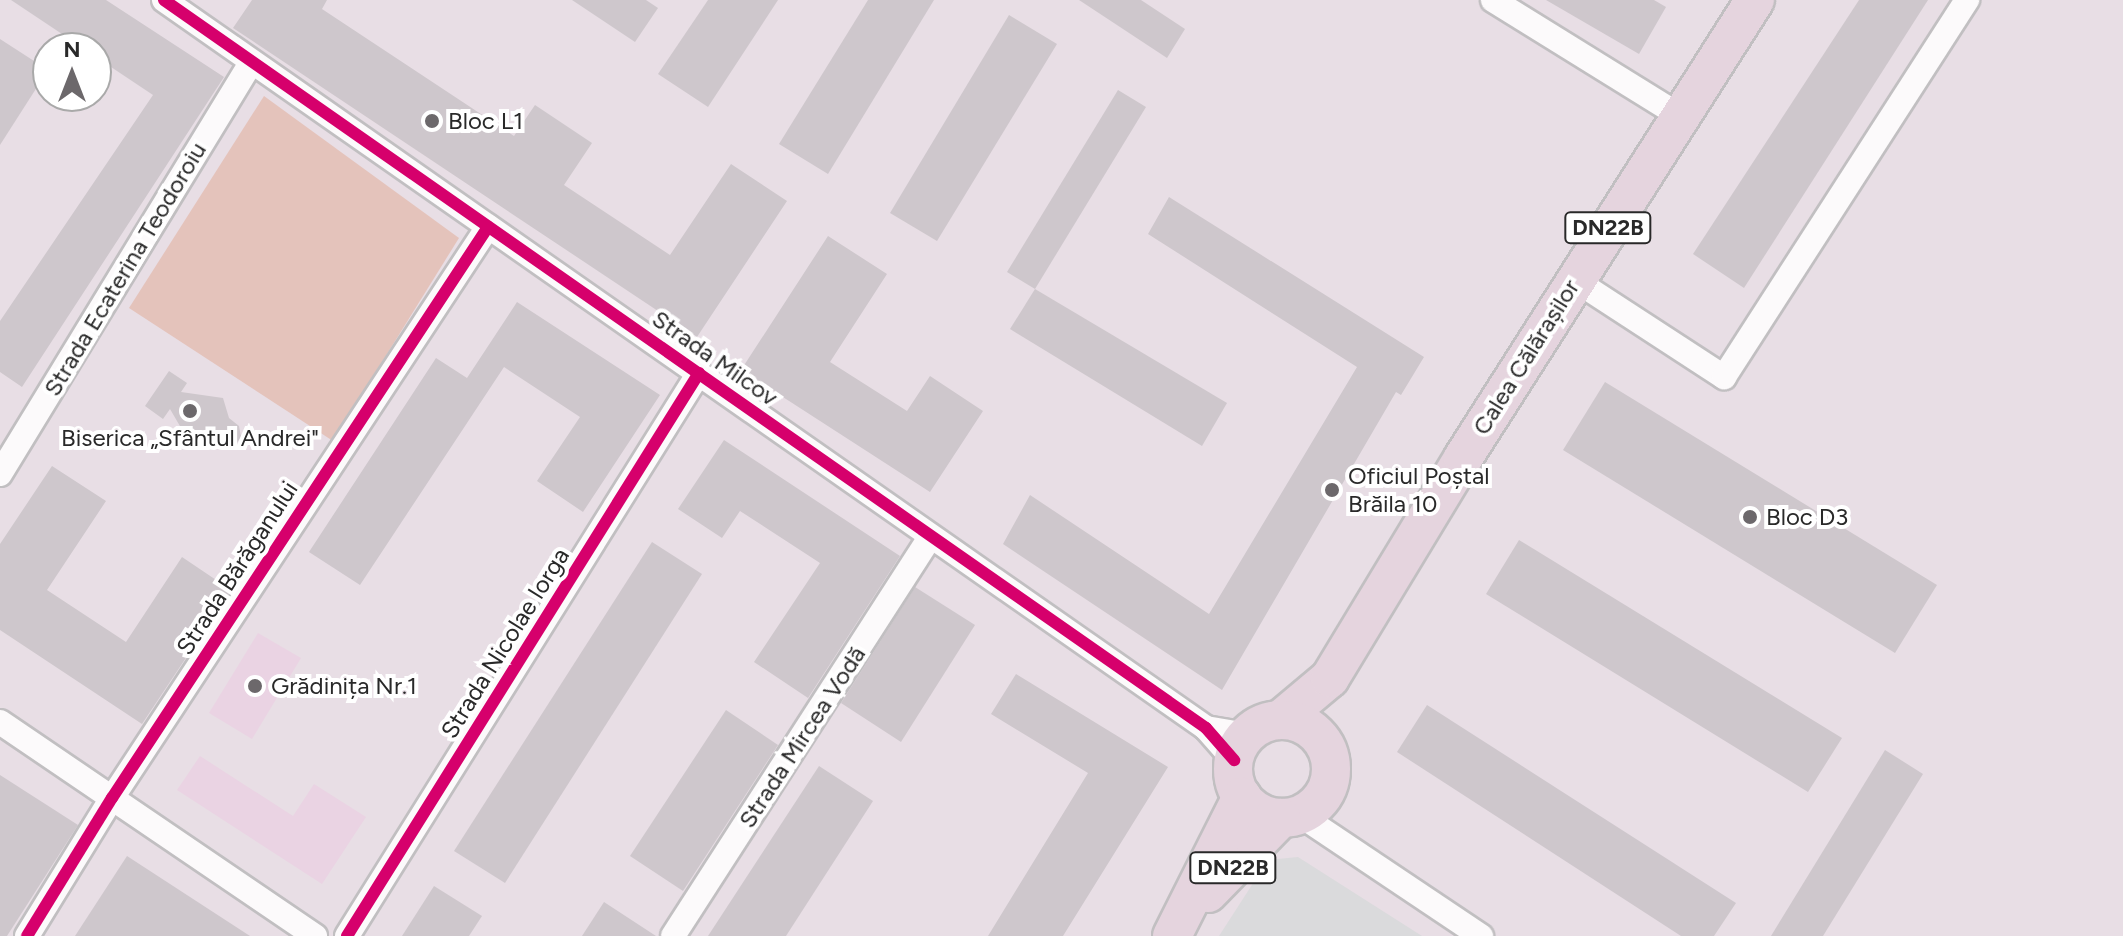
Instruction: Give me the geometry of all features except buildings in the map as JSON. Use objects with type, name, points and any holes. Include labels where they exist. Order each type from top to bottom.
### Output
[{"type":"main road","name":"Calea Călărașilor","points":[[1254,738],[1330,678],[1575,280],[1755,0]]},
{"type":"main road","name":"Calea Călărașilor","points":[[1326,746],[1330,678]]},
{"type":"main road","points":[[1242,797],[1254,738],[1307,726],[1326,746]]},
{"type":"main road","name":"DN22B","points":[[1178,927],[1291,816],[1328,786],[1326,746]]},
{"type":"main road","name":"DN22B","points":[[1178,927],[1242,797],[1253,808],[1291,816]]},
{"type":"street","name":"Strada Milcov","points":[[164,0],[250,64],[1206,728],[1254,738]]},
{"type":"street","points":[[1493,0],[1680,116]]},
{"type":"street","points":[[1575,280],[1724,377],[1967,0]]},
{"type":"street","name":"Strada Ecaterina Teodoroiu","points":[[0,474],[250,64]]},
{"type":"street","name":"Strada Bărăganului","points":[[27,936],[112,798],[488,227]]},
{"type":"street","name":"Strada Nicolae Iorga","points":[[347,936],[699,373]]},
{"type":"street","name":"Strada Mircea Vodă","points":[[673,936],[930,537]]},
{"type":"street","points":[[0,722],[315,936]]},
{"type":"street","points":[[1291,816],[1481,936]]},
{"type":"shaded area","points":[[264,96],[459,238],[333,441],[129,308]]},
{"type":"shaded area","name":"Grădinița Nr.1","points":[[258,633],[301,658],[252,739],[209,713]]},
{"type":"shaded area","points":[[200,756],[293,816],[314,784],[366,817],[322,884],[177,790]]},
{"type":"shaded area","points":[[1298,857],[1422,936],[1219,936],[1268,860]]},
{"type":"cycle path","points":[[164,0],[1206,728],[1234,760]]},
{"type":"cycle path","points":[[27,936],[112,798],[488,227]]},
{"type":"cycle path","points":[[347,936],[699,373]]},
{"type":"place","name":"Bloc L1","points":[[432,121]]},
{"type":"place","name":"Biserica „Sfântul Andrei\"","points":[[190,411]]},
{"type":"place","name":"Oficiul Poștal Brăila 10","points":[[1332,490]]},
{"type":"place","name":"Bloc D3","points":[[1750,517]]},
{"type":"place","name":"Grădinița Nr.1","points":[[255,686]]}]
